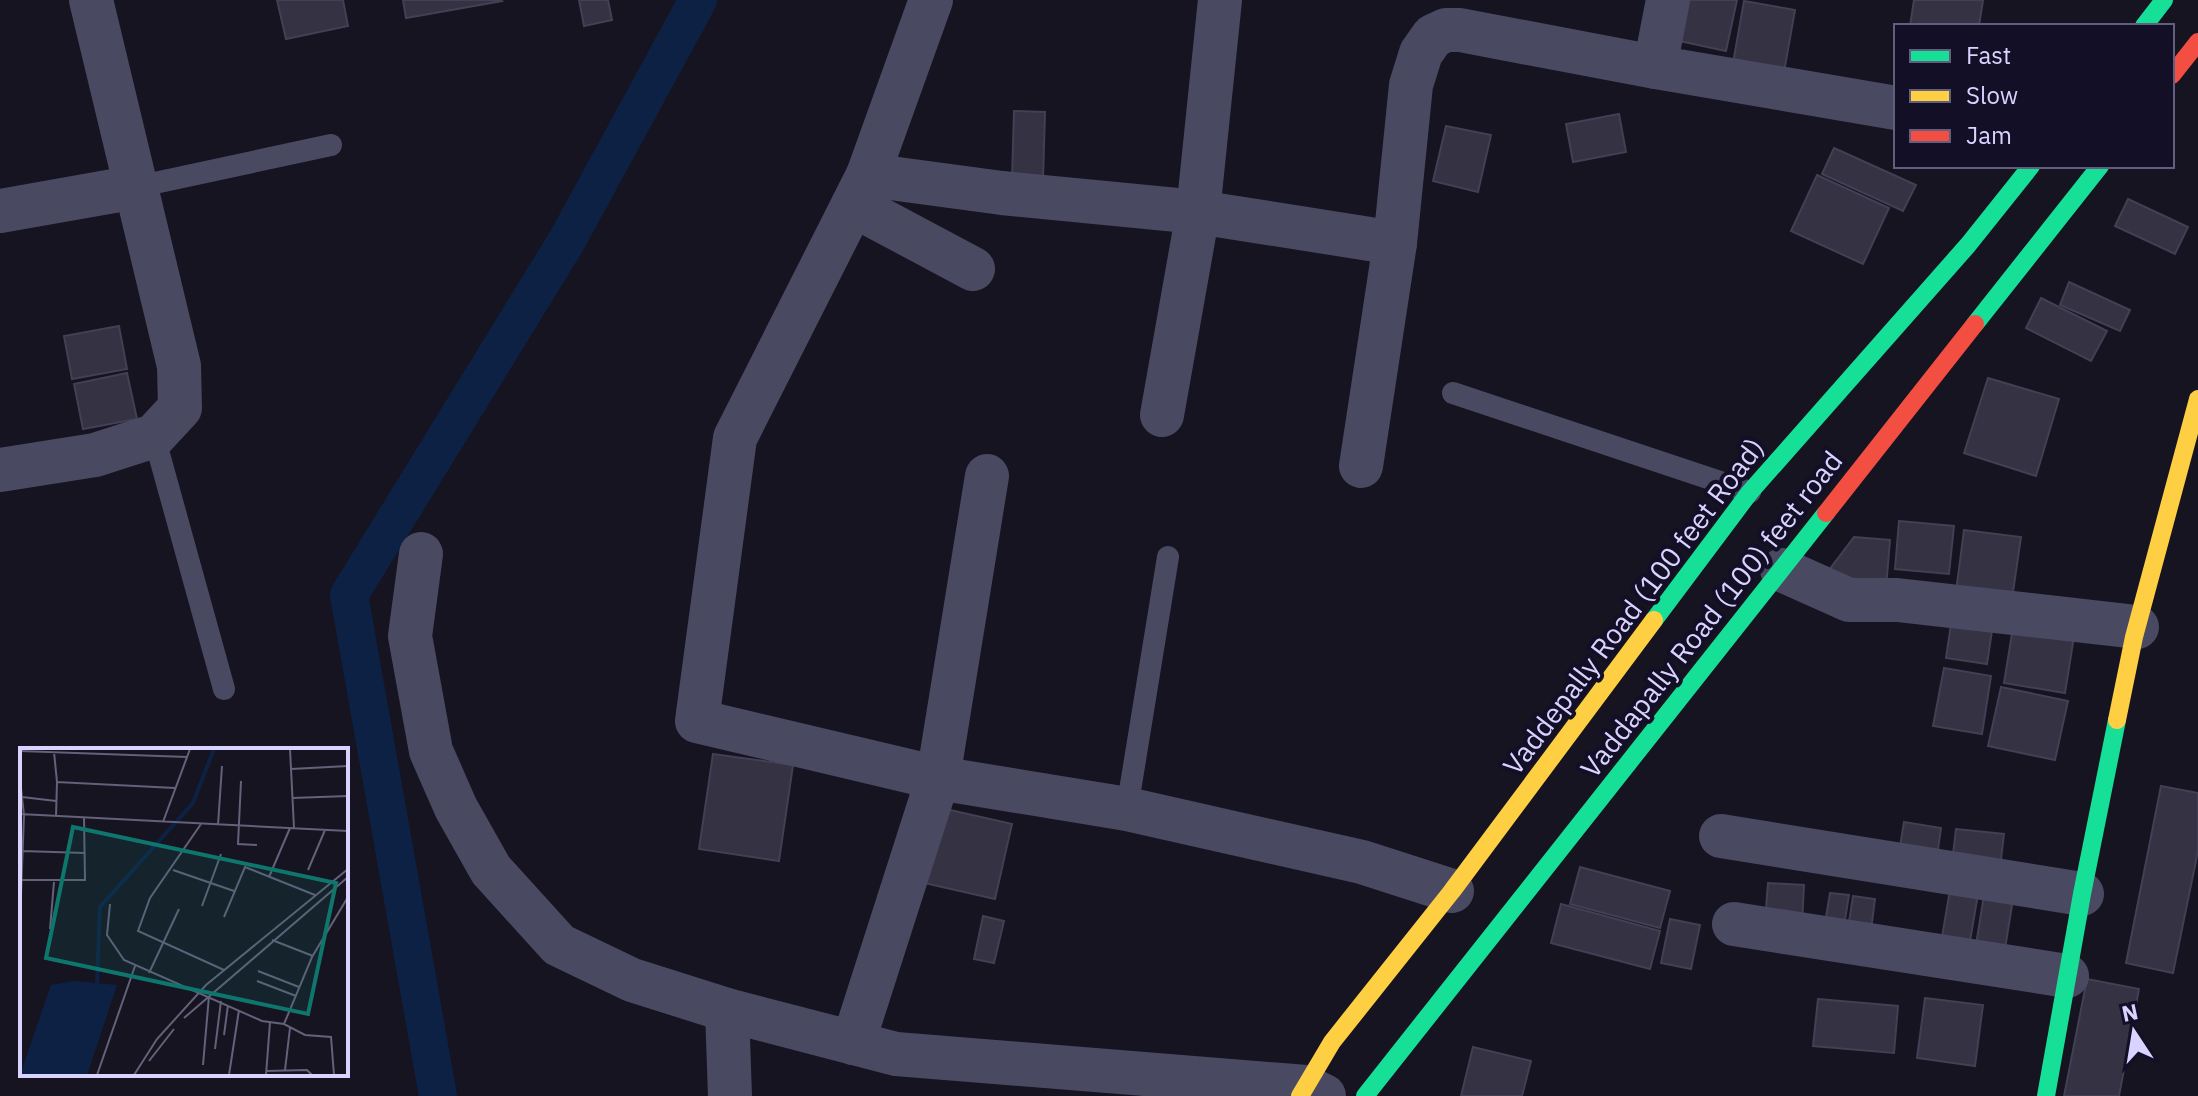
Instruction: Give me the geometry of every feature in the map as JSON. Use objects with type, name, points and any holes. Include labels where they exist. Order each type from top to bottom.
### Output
[{"type":"main road","points":[[2146,24],[2164,0]]},
{"type":"main road","points":[[2174,72],[2198,42]]},
{"type":"main road","name":"Vaddepally Road (100 feet Road)","points":[[1310,1093],[1332,1042],[1452,891],[1750,492],[1968,245],[2029,168]]},
{"type":"main road","name":"Vaddapally Road (100) feet road","points":[[1365,1096],[2098,168]]},
{"type":"main road","points":[[2046,1096],[2082,894],[2137,627],[2198,399]]},
{"type":"street","points":[[0,470],[95,455],[154,436],[180,408],[179,366],[91,0]]},
{"type":"street","points":[[931,0],[861,190],[735,438],[697,721],[938,778],[1127,809],[1362,862],[1452,891]]},
{"type":"street","points":[[1162,415],[1198,212],[1220,0]]},
{"type":"street","points":[[1655,67],[1668,0]]},
{"type":"street","points":[[1361,466],[1395,243],[1411,85],[1421,53],[1433,36],[1446,30],[1460,30],[1894,108]]},
{"type":"street","points":[[0,211],[136,187]]},
{"type":"street","points":[[861,190],[1002,193],[1198,212],[1395,243]]},
{"type":"street","points":[[861,190],[973,269]]},
{"type":"street","points":[[853,1043],[938,778],[987,476]]},
{"type":"street","points":[[421,554],[410,636],[431,751],[456,808],[491,870],[559,945],[632,980],[727,1010],[896,1054],[1310,1093]]},
{"type":"street","points":[[1782,570],[1849,600],[1897,600],[2137,627]]},
{"type":"street","points":[[1721,836],[2082,894]]},
{"type":"street","points":[[1734,924],[2067,976]]},
{"type":"street","points":[[727,1010],[730,1096]]},
{"type":"lane","points":[[136,187],[331,145]]},
{"type":"lane","points":[[1453,393],[1750,492]]},
{"type":"lane","points":[[154,436],[224,689]]},
{"type":"lane","points":[[1127,809],[1168,557]]},
{"type":"building","points":[[277,0],[343,0],[348,26],[286,39]]},
{"type":"building","points":[[403,0],[501,0],[502,1],[406,18]]},
{"type":"building","points":[[579,0],[608,0],[612,20],[584,26]]},
{"type":"building","points":[[1679,0],[1737,0],[1726,51],[1670,39]]},
{"type":"building","points":[[1914,0],[1983,0],[1979,24],[1910,24]]},
{"type":"building","points":[[1744,1],[1795,10],[1784,72],[1733,63]]},
{"type":"building","points":[[1014,111],[1045,112],[1043,180],[1012,179]]},
{"type":"building","points":[[1619,114],[1626,152],[1573,162],[1566,124]]},
{"type":"building","points":[[1446,126],[1491,135],[1478,192],[1433,181]]},
{"type":"building","points":[[1834,148],[1916,185],[1903,211],[1822,174]]},
{"type":"building","points":[[1817,175],[1889,208],[1863,264],[1791,231]]},
{"type":"building","points":[[2128,199],[2188,227],[2175,254],[2115,226]]},
{"type":"building","points":[[2069,282],[2130,310],[2120,331],[2060,305]]},
{"type":"building","points":[[2041,298],[2107,331],[2091,361],[2026,328]]},
{"type":"building","points":[[119,326],[127,369],[72,379],[64,336]]},
{"type":"building","points":[[127,373],[137,419],[83,429],[74,384]]},
{"type":"building","points":[[1988,378],[2059,399],[2036,476],[1964,453]]},
{"type":"building","points":[[1899,521],[1954,526],[1949,574],[1895,569]]},
{"type":"building","points":[[1964,530],[2021,537],[2012,599],[1956,592]]},
{"type":"building","points":[[1854,537],[1890,540],[1886,588],[1820,582]]},
{"type":"building","points":[[1953,611],[1994,617],[1987,664],[1946,658]]},
{"type":"building","points":[[2014,621],[2075,630],[2065,693],[2004,683]]},
{"type":"building","points":[[1944,668],[1991,676],[1982,734],[1933,726]]},
{"type":"building","points":[[2001,687],[2068,701],[2055,760],[1988,746]]},
{"type":"building","points":[[713,754],[793,765],[779,861],[699,849]]},
{"type":"building","points":[[2161,786],[2198,793],[2198,851],[2173,973],[2126,963]]},
{"type":"building","points":[[937,807],[1012,824],[995,899],[920,882]]},
{"type":"building","points":[[1904,822],[1941,828],[1936,864],[1898,859]]},
{"type":"building","points":[[1956,829],[2004,834],[1999,876],[1951,871]]},
{"type":"building","points":[[1580,867],[1670,891],[1660,928],[1570,904]]},
{"type":"building","points":[[1768,883],[1804,885],[1802,924],[1765,922]]},
{"type":"building","points":[[1950,890],[1978,894],[1969,947],[1941,943]]},
{"type":"building","points":[[1830,893],[1849,895],[1843,932],[1824,929]]},
{"type":"building","points":[[1984,895],[2013,899],[2004,955],[1975,951]]},
{"type":"building","points":[[1853,896],[1875,899],[1870,938],[1847,935]]},
{"type":"building","points":[[1561,904],[1660,931],[1650,969],[1551,943]]},
{"type":"building","points":[[983,916],[1004,921],[994,963],[974,959]]},
{"type":"building","points":[[1670,919],[1700,925],[1691,969],[1661,963]]},
{"type":"building","points":[[2087,979],[2139,989],[2119,1096],[2064,1096]]},
{"type":"building","points":[[1925,998],[1983,1005],[1975,1066],[1917,1058]]},
{"type":"building","points":[[1818,999],[1898,1006],[1894,1053],[1813,1046]]},
{"type":"building","points":[[1473,1047],[1531,1061],[1522,1096],[1461,1096]]},
{"type":"waterway","points":[[438,1096],[349,595],[566,242],[698,0]]},
{"type":"traffic: fast","points":[[2146,24],[2164,0]]},
{"type":"traffic: fast","points":[[1654,620],[1750,492],[1968,245],[2029,168]]},
{"type":"traffic: fast","points":[[1975,324],[2098,168]]},
{"type":"traffic: fast","points":[[1365,1096],[1826,513]]},
{"type":"traffic: fast","points":[[2046,1096],[2117,720]]},
{"type":"traffic: slow","points":[[2117,720],[2134,637],[2198,399]]},
{"type":"traffic: slow","points":[[1300,1096],[1332,1042],[1452,891],[1654,620]]},
{"type":"traffic: jam","points":[[2174,72],[2198,42]]},
{"type":"traffic: jam","points":[[1826,513],[1975,324]]}]
